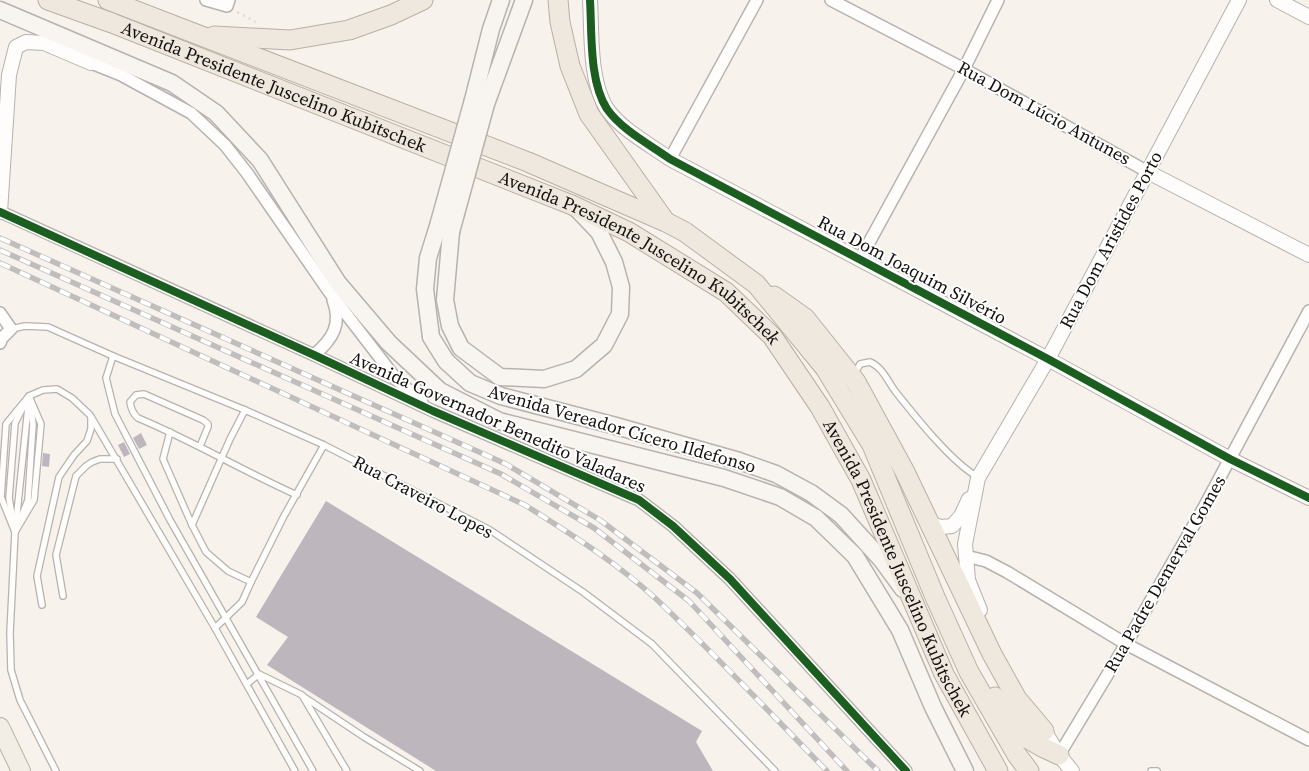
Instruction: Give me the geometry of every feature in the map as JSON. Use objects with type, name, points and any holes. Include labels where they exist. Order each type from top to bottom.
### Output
[{"type":"highway","name":"Avenida Presidente Juscelino Kubitschek","points":[[48,0],[112,23],[572,205],[629,232],[726,292],[772,336],[820,407],[861,480],[944,674],[998,771]]},
{"type":"highway","name":"Avenida Presidente Juscelino Kubitschek","points":[[108,0],[528,162],[666,222],[685,232],[756,284],[825,368],[872,445],[935,598],[969,672],[1016,755],[1029,771]]},
{"type":"highway","points":[[195,35],[290,40],[349,30],[391,15],[423,0]]},
{"type":"highway","points":[[558,0],[560,22],[570,66],[589,114],[666,222]]},
{"type":"highway","points":[[756,284],[805,318],[856,382],[905,472],[992,654],[1017,699],[1044,731]]},
{"type":"highway","points":[[905,472],[920,522],[935,598]]},
{"type":"highway","points":[[969,672],[991,691],[1025,737],[1059,755]]},
{"type":"main road","name":"Avenida Vereador Cícero Ildefonso","points":[[501,0],[491,29],[480,102],[445,229],[428,258],[425,289],[431,337],[446,360],[470,383],[501,396],[739,461],[776,474],[812,493],[841,515],[881,559],[916,608]]},
{"type":"main road","name":"Avenida Vereador Cícero Ildefonso","points":[[480,102],[524,0]]},
{"type":"main road","name":"Avenida Presidente Juscelino Kubitschek","points":[[0,10],[172,83],[216,113],[260,160],[338,283],[389,343],[440,391],[499,421],[724,478],[780,497],[816,518],[855,556],[900,630],[933,707],[965,771]]},
{"type":"main road","name":"Avenida Vereador Cícero Ildefonso","points":[[445,229],[445,300],[450,326],[461,348],[500,377],[544,379],[576,369],[604,345],[620,314],[622,287],[614,262],[599,232],[572,205]]},
{"type":"main road","points":[[0,727],[21,771]]},
{"type":"street","points":[[206,0],[227,6],[230,0]]},
{"type":"street","name":"Rua Dom Joaquim Silvério","points":[[590,0],[593,57],[597,84],[607,108],[624,127],[670,159],[1048,358],[1230,460],[1309,498]]},
{"type":"street","points":[[670,159],[757,0]]},
{"type":"street","name":"Rua Dom Lúcio Antunes","points":[[831,0],[964,68],[1148,172],[1309,255]]},
{"type":"street","points":[[860,259],[964,68],[998,0]]},
{"type":"street","name":"Rua Dom Aristides Porto","points":[[930,524],[941,527],[952,526],[961,516],[978,478],[1048,358],[1239,0]]},
{"type":"street","points":[[1277,0],[1309,17]]},
{"type":"street","points":[[0,212],[9,76],[16,47],[26,42],[44,44],[121,75],[191,112],[225,145],[247,173],[330,293],[398,380],[433,411]]},
{"type":"street","points":[[91,63],[116,58]]},
{"type":"street","name":"Avenida Governador Benedito Valadares","points":[[0,212],[433,411],[639,500],[673,526],[730,579],[906,771]]},
{"type":"street","points":[[303,228],[308,262]]},
{"type":"street","points":[[314,355],[328,344],[336,328],[336,310],[330,293]]},
{"type":"street","name":"Rua Padre Demerval Gomes","points":[[1059,755],[1126,644],[1230,460],[1309,311]]},
{"type":"street","points":[[0,313],[11,329],[2,338],[0,343]]},
{"type":"street","name":"Rua Dom Aristides Porto","points":[[966,556],[966,544],[978,478]]},
{"type":"street","points":[[1072,771],[1044,731],[993,640],[968,580],[966,556],[986,561],[1007,572],[1126,644],[1309,740]]},
{"type":"lane","name":"Rua Craveiro Lopes","points":[[11,329],[25,326],[48,327],[324,445],[490,530],[583,592],[652,644],[775,771]]},
{"type":"lane","points":[[113,356],[106,378],[115,414],[170,520],[313,771]]},
{"type":"lane","points":[[856,382],[855,371],[860,364],[870,362],[879,366],[894,389],[921,422],[952,457],[978,478]]},
{"type":"lane","points":[[15,532],[1,498],[6,424],[29,396],[44,390],[57,390],[72,398],[90,415],[215,628],[295,771]]},
{"type":"lane","points":[[200,446],[208,424],[144,394],[136,395],[130,402],[134,415],[138,418],[200,446],[248,472],[297,495]]},
{"type":"lane","points":[[15,532],[34,500],[42,424],[29,396]]},
{"type":"lane","points":[[29,396],[15,532],[10,633],[11,670],[20,700],[56,771]]},
{"type":"lane","points":[[192,524],[245,410]]},
{"type":"lane","points":[[42,605],[37,576],[59,477],[74,455],[87,441],[91,429],[90,415]]},
{"type":"lane","points":[[170,432],[163,459],[206,552],[228,572],[251,582]]},
{"type":"lane","points":[[215,628],[242,602],[284,516],[324,445]]},
{"type":"lane","points":[[63,596],[56,555],[76,476],[92,462],[100,459],[117,459]]},
{"type":"lane","points":[[247,684],[259,674]]},
{"type":"lane","points":[[259,674],[302,696],[420,771]]},
{"type":"lane","points":[[302,696],[347,771]]},
{"type":"lane","points":[[1151,771],[1157,771]]},
{"type":"building","points":[[141,433],[147,445],[139,449],[133,438]]},
{"type":"building","points":[[124,442],[130,454],[124,457],[118,445]]},
{"type":"building","points":[[43,453],[50,454],[49,467],[42,466]]},
{"type":"building","points":[[326,501],[702,731],[696,742],[713,771],[436,771],[267,665],[288,637],[256,617]]},
{"type":"railway","points":[[0,238],[506,464],[600,520],[697,593],[878,771]]},
{"type":"railway","points":[[0,250],[501,474],[594,528],[689,601],[847,771]]},
{"type":"railway","points":[[0,263],[525,505],[608,560],[655,598],[827,771]]},
{"type":"cycle path","points":[[590,0],[592,56],[601,98],[613,117],[636,136],[670,159],[1048,359],[1230,459],[1309,498]]},
{"type":"cycle path","points":[[0,212],[433,411],[639,500],[673,526],[730,579],[906,771]]}]
